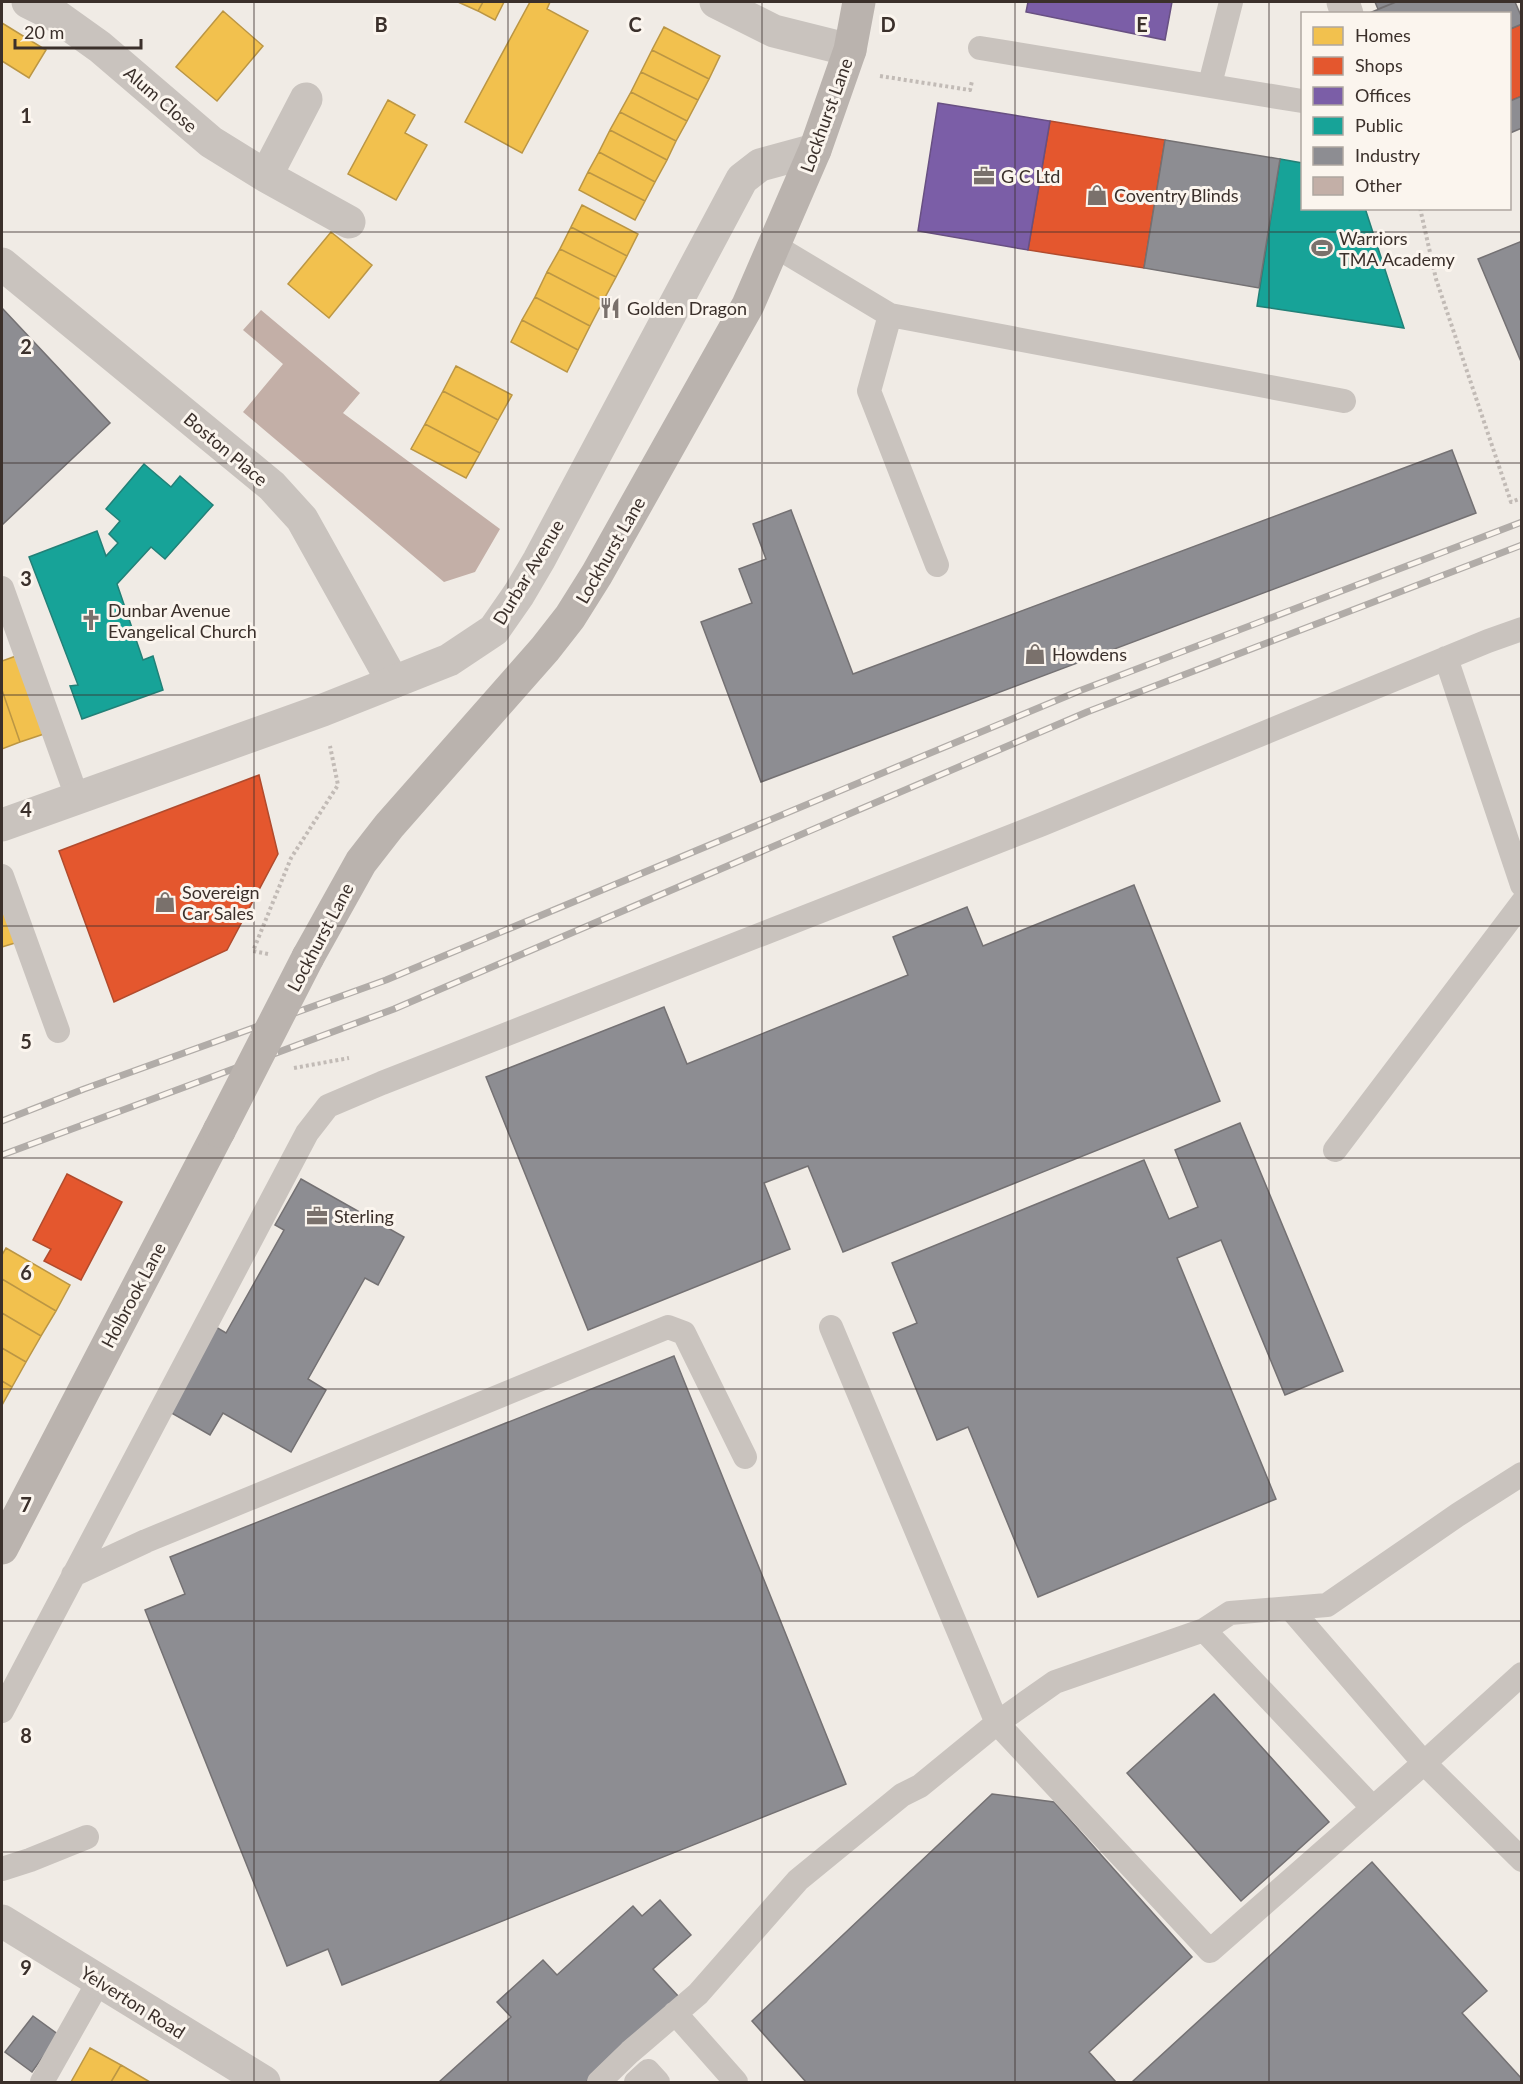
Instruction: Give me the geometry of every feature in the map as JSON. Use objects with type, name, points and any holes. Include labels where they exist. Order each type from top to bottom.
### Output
[{"type":"main road","name":"Lockhurst Lane","points":[[264,1042],[361,862],[389,826],[545,649],[570,617],[597,574],[748,305],[815,150],[846,60],[859,2]]},
{"type":"main road","name":"Holbrook Lane","points":[[2,1548],[264,1042]]},
{"type":"street","name":"Alum Close","points":[[28,2],[58,17],[100,47],[211,142],[266,176],[349,222]]},
{"type":"street","points":[[716,2],[774,31],[846,60]]},
{"type":"street","points":[[266,176],[306,99]]},
{"type":"street","name":"Durbar Avenue","points":[[2,825],[323,710],[449,660],[494,630],[539,560],[742,180],[760,165],[815,150]]},
{"type":"street","name":"Boston Place","points":[[2,264],[272,486],[287,502],[302,519],[393,682]]},
{"type":"street","name":"Yelverton Road","points":[[2,1921],[264,2082]]},
{"type":"lane","points":[[1210,84],[1231,2]]},
{"type":"lane","points":[[980,48],[1210,84],[1301,101]]},
{"type":"lane","points":[[775,246],[890,315],[1344,401]]},
{"type":"lane","points":[[890,315],[868,391],[937,565]]},
{"type":"lane","points":[[2,588],[77,797]]},
{"type":"lane","points":[[2,1711],[307,1133],[328,1106],[1040,825],[1521,629]]},
{"type":"lane","points":[[1446,658],[1521,885]]},
{"type":"lane","points":[[2,876],[58,1031]]},
{"type":"lane","points":[[1335,1150],[1521,903]]},
{"type":"lane","points":[[831,1327],[997,1723],[1210,1951],[1424,1763],[1521,1674]]},
{"type":"lane","points":[[73,1575],[146,1541],[668,1328],[684,1333],[745,1457]]},
{"type":"lane","points":[[599,2082],[630,2052],[698,1994],[798,1880],[902,1795],[920,1786],[997,1723],[1055,1682],[1204,1630],[1230,1613],[1327,1605],[1521,1474]]},
{"type":"lane","points":[[1290,1608],[1424,1763],[1521,1860]]},
{"type":"lane","points":[[1204,1630],[1373,1808]]},
{"type":"lane","points":[[2,1869],[87,1837]]},
{"type":"lane","points":[[42,2082],[99,1981]]},
{"type":"lane","points":[[675,2013],[736,2082]]},
{"type":"lane","points":[[636,2082],[648,2071],[658,2082]]},
{"type":"path","points":[[846,60],[970,90],[980,48]]},
{"type":"path","points":[[1420,210],[1436,279],[1512,502],[1521,498]]},
{"type":"path","points":[[269,954],[253,951],[291,858],[338,785],[323,710]]},
{"type":"path","points":[[290,1069],[354,1057]]},
{"type":"building: Homes","points":[[458,2],[483,2],[478,11]]},
{"type":"building: Homes","points":[[483,2],[504,2],[495,20],[478,11]]},
{"type":"building: Homes","points":[[530,2],[550,2],[547,9],[588,31],[522,153],[465,122]]},
{"type":"building: Homes","points":[[223,11],[263,46],[217,101],[176,67]]},
{"type":"building: Homes","points":[[2,23],[46,50],[29,78],[2,61]]},
{"type":"building: Homes","points":[[664,27],[720,56],[709,79],[652,50]]},
{"type":"building: Homes","points":[[652,50],[709,79],[698,100],[641,72]]},
{"type":"building: Homes","points":[[641,72],[698,100],[687,121],[631,92]]},
{"type":"building: Homes","points":[[631,92],[687,121],[676,141],[620,112]]},
{"type":"building: Homes","points":[[388,100],[415,115],[405,133],[427,145],[396,200],[348,174]]},
{"type":"building: Homes","points":[[620,112],[676,141],[667,160],[610,130]]},
{"type":"building: Homes","points":[[610,130],[667,160],[655,182],[599,152]]},
{"type":"building: Homes","points":[[599,152],[655,182],[645,201],[588,172]]},
{"type":"building: Homes","points":[[588,172],[645,201],[635,220],[579,190]]},
{"type":"building: Homes","points":[[582,205],[638,234],[627,256],[571,227]]},
{"type":"building: Homes","points":[[571,227],[627,256],[616,277],[560,249]]},
{"type":"building: Homes","points":[[331,232],[372,265],[329,318],[288,284]]},
{"type":"building: Homes","points":[[560,249],[616,277],[603,301],[547,272]]},
{"type":"building: Homes","points":[[547,272],[603,301],[590,326],[535,297]]},
{"type":"building: Homes","points":[[535,297],[590,326],[578,350],[522,320]]},
{"type":"building: Homes","points":[[522,320],[578,350],[567,372],[511,342]]},
{"type":"building: Homes","points":[[456,366],[512,395],[498,420],[443,391]]},
{"type":"building: Homes","points":[[443,391],[498,420],[480,453],[425,424]]},
{"type":"building: Homes","points":[[425,424],[480,453],[466,478],[411,449]]},
{"type":"building: Homes","points":[[16,656],[44,734],[20,742],[2,690],[2,661]]},
{"type":"building: Homes","points":[[2,690],[20,742],[2,749]]},
{"type":"building: Homes","points":[[2,906],[15,943],[2,947]]},
{"type":"building: Homes","points":[[6,1248],[70,1285],[56,1311],[2,1279],[2,1255]]},
{"type":"building: Homes","points":[[2,1279],[56,1311],[41,1336],[2,1313]]},
{"type":"building: Homes","points":[[2,1313],[41,1336],[26,1362],[2,1348]]},
{"type":"building: Homes","points":[[2,1348],[26,1362],[12,1387],[2,1381]]},
{"type":"building: Homes","points":[[2,1381],[12,1387],[2,1405]]},
{"type":"building: Homes","points":[[90,2048],[121,2065],[111,2082],[71,2082]]},
{"type":"building: Homes","points":[[121,2065],[150,2082],[111,2082]]},
{"type":"building: Shops","points":[[1522,24],[1522,96],[1511,101],[1511,29]]},
{"type":"building: Shops","name":"Coventry Blinds","points":[[1050,121],[1165,140],[1144,268],[1028,250]]},
{"type":"building: Shops","name":"Sovereign Car Sales","points":[[259,775],[278,854],[227,950],[114,1002],[59,851]]},
{"type":"building: Shops","points":[[67,1174],[122,1202],[81,1280],[44,1261],[51,1249],[33,1240]]},
{"type":"building: Offices","points":[[1028,2],[1172,2],[1165,40],[1026,12]]},
{"type":"building: Offices","name":"G C Ltd","points":[[938,103],[1050,121],[1028,250],[918,231]]},
{"type":"building: Public","name":"Warriors TMA Academy","points":[[1280,159],[1301,163],[1301,210],[1366,210],[1404,328],[1257,306]]},
{"type":"building: Public","name":"Dunbar Avenue Evangelical Church","points":[[144,464],[171,487],[180,476],[213,505],[165,559],[151,547],[117,584],[143,660],[153,656],[163,690],[82,719],[70,686],[78,685],[29,557],[97,531],[106,556],[118,543],[109,534],[120,521],[106,509]]},
{"type":"building: Industry","points":[[1375,2],[1396,2],[1378,9]]},
{"type":"building: Industry","points":[[1396,2],[1515,2],[1522,18],[1522,24],[1511,29],[1511,12],[1372,12]]},
{"type":"building: Industry","points":[[1522,96],[1522,128],[1511,133],[1511,101]]},
{"type":"building: Industry","points":[[1165,140],[1280,159],[1259,288],[1144,268]]},
{"type":"building: Industry","points":[[1522,241],[1522,364],[1478,259]]},
{"type":"building: Industry","points":[[2,308],[110,423],[2,525]]},
{"type":"building: Industry","points":[[1452,450],[1476,513],[761,782],[701,622],[752,603],[739,569],[766,559],[753,524],[791,510],[853,674]]},
{"type":"building: Industry","points":[[1134,885],[1220,1101],[843,1252],[808,1166],[764,1183],[790,1249],[588,1330],[486,1077],[664,1007],[687,1064],[908,975],[893,937],[967,907],[983,946]]},
{"type":"building: Industry","points":[[1240,1123],[1343,1371],[1285,1395],[1221,1240],[1177,1258],[1276,1499],[1038,1597],[968,1427],[937,1440],[893,1333],[917,1323],[892,1263],[1144,1160],[1169,1219],[1198,1207],[1175,1150]]},
{"type":"building: Industry","points":[[301,1179],[404,1237],[378,1285],[365,1278],[308,1379],[326,1390],[291,1452],[223,1413],[210,1435],[168,1411],[216,1327],[226,1333],[284,1230],[275,1225]]},
{"type":"building: Industry","points":[[674,1356],[846,1784],[342,1985],[328,1949],[287,1966],[145,1610],[185,1594],[170,1557]]},
{"type":"building: Industry","points":[[1214,1694],[1329,1822],[1241,1901],[1127,1773]]},
{"type":"building: Industry","points":[[992,1794],[1054,1802],[1192,1957],[1089,2052],[1116,2082],[806,2082],[752,2021]]},
{"type":"building: Industry","points":[[1372,1862],[1487,1991],[1462,2013],[1522,2079],[1522,2082],[1132,2082]]},
{"type":"building: Industry","points":[[660,1900],[691,1935],[653,1969],[679,1997],[586,2082],[439,2082],[511,2017],[497,2002],[543,1960],[557,1975],[633,1906],[642,1916]]},
{"type":"building: Industry","points":[[33,2016],[59,2035],[32,2072],[5,2052]]},
{"type":"building: Other","points":[[261,310],[360,393],[343,413],[500,529],[475,572],[444,582],[243,412],[283,364],[243,330]]},
{"type":"railway","points":[[2,1121],[386,980],[1079,691],[1522,522]]},
{"type":"railway","points":[[2,1155],[394,1009],[1087,712],[1522,545]]},
{"type":"place","name":"G C Ltd","points":[[984,176]]},
{"type":"place","name":"Coventry Blinds","points":[[1097,195]]},
{"type":"place","name":"Warriors TMA Academy","points":[[1322,248]]},
{"type":"place","name":"Golden Dragon","points":[[610,308]]},
{"type":"place","name":"Dunbar Avenue Evangelical Church","points":[[91,620]]},
{"type":"place","name":"Howdens","points":[[1035,654]]},
{"type":"place","name":"Sovereign Car Sales","points":[[165,902]]},
{"type":"place","name":"Sterling","points":[[317,1216]]}]
